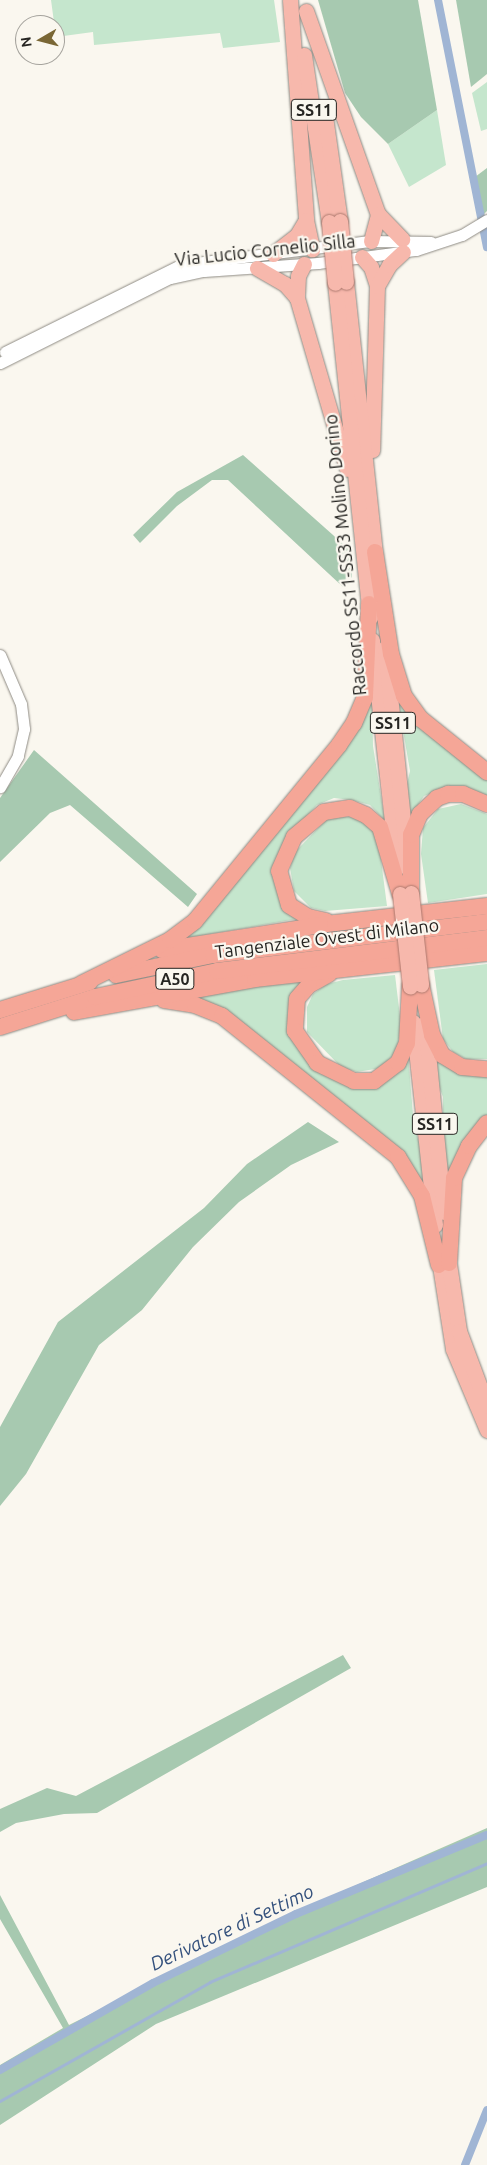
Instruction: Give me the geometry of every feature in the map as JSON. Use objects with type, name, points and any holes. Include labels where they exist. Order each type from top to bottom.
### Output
[{"type":"highway","points":[[291,0],[306,220],[312,259],[298,276],[297,298],[357,502]]},
{"type":"highway","name":"Raccordo SS11-SS33 Molino Dorino","points":[[291,0],[308,72],[334,221]]},
{"type":"highway","points":[[304,5],[378,214],[402,246],[377,286]]},
{"type":"highway","name":"Raccordo SS11-SS33 Molino Dorino","points":[[304,5],[334,221],[375,552],[405,894]]},
{"type":"highway","points":[[371,241],[378,214]]},
{"type":"highway","points":[[273,254],[297,235],[306,220]]},
{"type":"highway","points":[[362,257],[371,267],[377,286],[372,534]]},
{"type":"highway","points":[[257,268],[285,284],[297,298]]},
{"type":"highway","name":"Raccordo SS11-SS33 Molino Dorino","points":[[341,282],[357,502],[416,985],[453,1350],[487,1430]]},
{"type":"highway","points":[[375,552],[391,654],[404,696],[421,719],[487,772]]},
{"type":"highway","points":[[81,984],[182,933],[209,907],[354,723],[367,684],[368,604]]},
{"type":"highway","points":[[405,894],[411,835],[420,814],[437,798],[448,794],[463,794],[487,804]]},
{"type":"highway","points":[[335,922],[297,912],[283,895],[280,882],[282,858],[294,837],[324,812],[342,808],[358,810],[380,827],[405,894]]},
{"type":"highway","points":[[143,954],[335,922],[484,906]]},
{"type":"highway","name":"Tangenziale Ovest di Milano","points":[[0,1010],[81,984],[213,955],[487,922]]},
{"type":"highway","points":[[18,1021],[154,999],[247,980],[341,970],[486,950]]},
{"type":"highway","name":"Tangenziale Ovest di Milano","points":[[0,1028],[95,997],[217,971],[486,950]]},
{"type":"highway","points":[[341,970],[319,979],[302,991],[293,1020],[299,1041],[312,1058],[330,1072],[354,1081],[374,1081],[398,1063],[407,1043],[416,985]]},
{"type":"highway","points":[[416,985],[432,1035],[442,1055],[462,1068],[487,1069]]},
{"type":"highway","points":[[154,999],[195,1005],[222,1016],[398,1157],[422,1196],[444,1264]]},
{"type":"highway","points":[[444,1264],[454,1178],[469,1146],[487,1123]]},
{"type":"highway","name":"Raccordo SS11-SS33 Molino Dorino","points":[[444,1264],[459,1331],[487,1406]]},
{"type":"street","name":"Via Lucio Cornelio Silla","points":[[0,363],[170,278],[257,268],[312,259],[362,257],[402,246],[433,242],[465,234],[487,220]]},
{"type":"street","name":"Via Lucio Cornelio Silla","points":[[0,355],[165,269],[273,254],[312,259],[354,244],[371,241],[402,246]]},
{"type":"street","points":[[354,244],[362,257],[371,241]]},
{"type":"street","points":[[0,655],[22,704],[24,728],[18,756],[0,787]]},
{"type":"green space","points":[[51,0],[274,0],[280,42],[223,48],[220,33],[94,45],[93,32],[65,36],[65,15],[53,15]]},
{"type":"green space","points":[[318,0],[418,0],[437,110],[388,144],[361,117],[345,93]]},
{"type":"green space","points":[[456,0],[487,0],[487,74],[471,87]]},
{"type":"green space","points":[[487,82],[487,129],[481,131],[472,93]]},
{"type":"green space","points":[[437,110],[446,165],[409,187],[388,144]]},
{"type":"green space","points":[[487,168],[487,211],[483,215],[475,177]]},
{"type":"green space","points":[[243,455],[351,551],[352,577],[343,587],[228,480],[212,480],[177,506],[140,543],[133,535],[177,492]]},
{"type":"green space","points":[[397,695],[487,780],[487,796],[437,791],[424,796],[409,818],[406,788],[410,771]]},
{"type":"green space","points":[[372,696],[373,746],[385,821],[370,805],[351,800],[334,798],[317,805],[287,837],[274,875],[282,903],[297,919],[182,939]]},
{"type":"green space","points":[[34,750],[197,894],[188,907],[70,805],[50,813],[0,862],[0,798]]},
{"type":"green space","points":[[461,804],[487,814],[487,894],[428,903],[421,854],[423,828],[438,809]]},
{"type":"green space","points":[[329,817],[354,817],[368,823],[378,837],[387,906],[325,911],[311,908],[294,891],[290,868],[295,852]]},
{"type":"green space","points":[[487,964],[487,1059],[466,1059],[453,1052],[443,1039],[434,970]]},
{"type":"green space","points":[[395,975],[401,1024],[397,1051],[381,1068],[357,1072],[341,1067],[307,1032],[307,1007],[313,994],[327,984],[343,980]]},
{"type":"green space","points":[[309,979],[288,1022],[351,1086],[408,1053],[414,1127],[421,1148],[425,1190],[417,1175],[192,995]]},
{"type":"green space","points":[[435,1051],[487,1073],[487,1116],[449,1182],[443,1146],[443,1097],[435,1076]]},
{"type":"green space","points":[[308,1122],[339,1142],[291,1165],[239,1202],[193,1247],[142,1310],[99,1345],[26,1474],[0,1506],[0,1427],[58,1322],[204,1208],[247,1164]]},
{"type":"green space","points":[[343,1655],[351,1668],[97,1813],[64,1814],[16,1823],[0,1832],[0,1809],[47,1788],[76,1796]]},
{"type":"green space","points":[[487,1828],[487,1887],[156,2024],[0,2125],[0,2065],[63,2028],[0,1919],[0,1895],[69,2025],[295,1912]]},
{"type":"waterway","points":[[438,0],[487,247]]},
{"type":"waterway","name":"Derivatore di Settimo","points":[[0,2070],[153,1983],[296,1914],[487,1835]]},
{"type":"waterway","points":[[0,2101],[210,1982],[487,1863]]},
{"type":"waterway","points":[[465,2165],[487,2110]]}]
